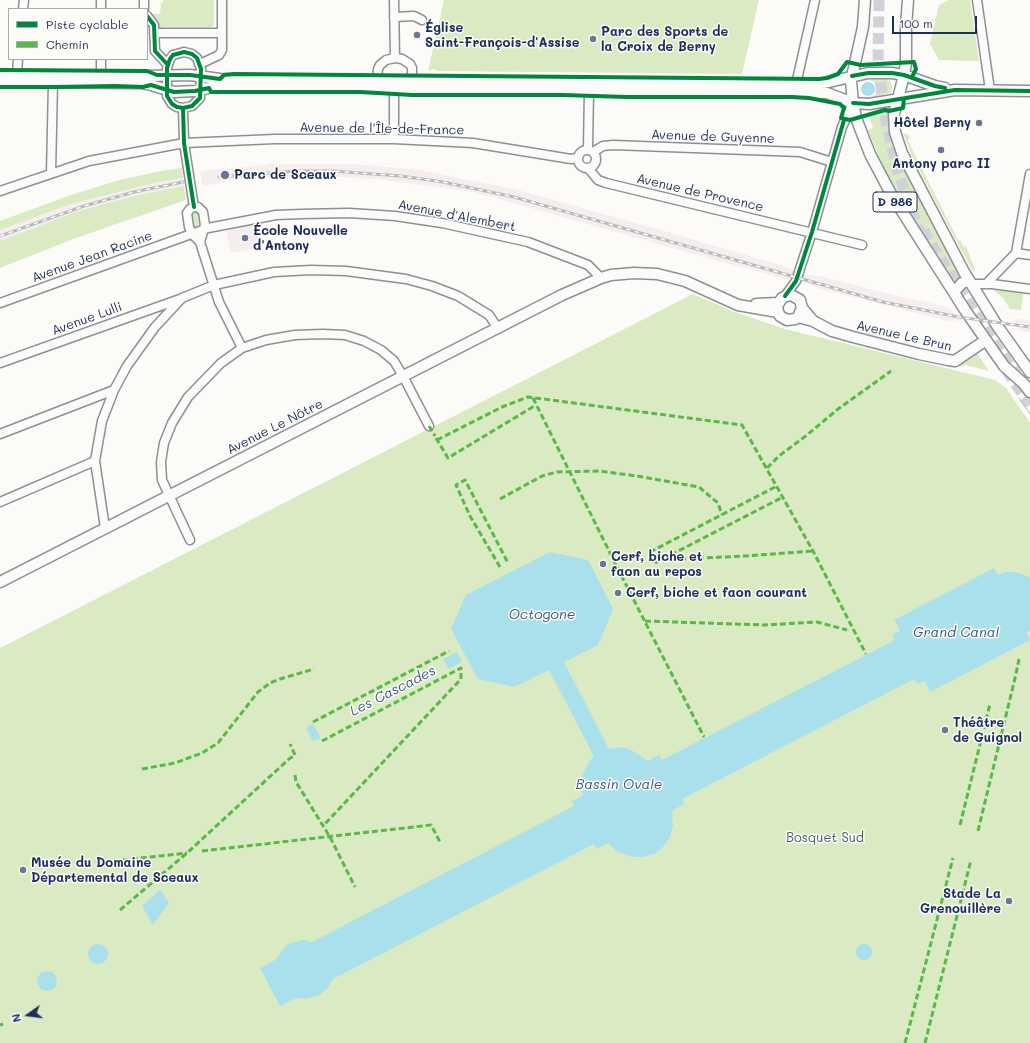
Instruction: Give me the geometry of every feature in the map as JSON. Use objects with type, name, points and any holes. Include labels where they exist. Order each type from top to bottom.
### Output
[{"type":"main road","name":"D 986","points":[[865,0],[863,27],[851,81],[852,103],[856,118],[870,154],[891,194],[960,303],[1004,366],[1024,384],[1030,392]]},
{"type":"main road","name":"D 986","points":[[908,0],[904,75],[896,100],[894,121],[895,132],[902,153],[972,286],[1030,372]]},
{"type":"main road","points":[[0,75],[166,75],[201,76],[220,79],[798,85],[820,84],[852,76],[885,73],[904,75],[935,86],[955,90]]},
{"type":"main road","points":[[0,82],[141,83],[174,92],[198,91],[217,86],[228,86],[828,93],[852,103],[869,104],[955,90],[1030,91]]},
{"type":"main road","points":[[599,276],[608,270],[658,270],[680,275],[737,299],[754,304],[780,304],[793,296],[797,297],[802,304],[800,312],[791,320],[787,320],[783,318],[780,304]]},
{"type":"main road","name":"Avenue Le Nôtre","points":[[0,582],[105,528],[170,499],[403,376],[599,276]]},
{"type":"main road","points":[[954,292],[962,283],[972,286],[973,298],[965,303],[960,303]]},
{"type":"main road","name":"Avenue Le Brun","points":[[800,312],[812,321],[853,337],[912,353],[948,360],[955,361],[986,340]]},
{"type":"street","points":[[200,64],[219,55],[221,52],[222,0]]},
{"type":"street","points":[[394,0],[395,58]]},
{"type":"street","points":[[798,85],[798,70],[815,0]]},
{"type":"street","points":[[977,0],[990,90]]},
{"type":"street","points":[[394,16],[414,16],[422,20]]},
{"type":"street","points":[[148,17],[154,25],[155,51],[167,64]]},
{"type":"street","points":[[154,33],[222,33]]},
{"type":"street","points":[[184,52],[192,54],[197,58],[200,64],[201,76],[198,91],[200,98],[198,101],[192,106],[183,108],[172,104],[167,96],[167,64],[173,56],[184,52]]},
{"type":"street","points":[[377,80],[380,65],[386,60],[402,58],[410,64],[412,68],[412,81]]},
{"type":"street","points":[[16,75],[18,60]]},
{"type":"street","points":[[101,60],[101,76]]},
{"type":"street","points":[[51,173],[53,83]]},
{"type":"street","points":[[394,88],[394,139]]},
{"type":"street","points":[[589,90],[591,151],[596,160],[593,165],[588,168],[580,165],[577,158],[578,155],[582,150],[591,151]]},
{"type":"street","points":[[780,304],[796,281],[812,232],[842,127],[852,103]]},
{"type":"street","points":[[183,108],[184,143],[194,207]]},
{"type":"street","name":"Avenue de l'Île-de-France","points":[[0,191],[89,161],[184,143],[275,139],[394,139],[473,143],[571,159],[577,158]]},
{"type":"street","name":"Avenue de Guyenne","points":[[591,151],[603,146],[612,145],[800,152],[832,162]]},
{"type":"street","name":"Avenue de Provence","points":[[588,168],[598,180],[606,184],[862,245]]},
{"type":"street","points":[[986,284],[1016,252],[1030,174]]},
{"type":"street","points":[[200,242],[205,225],[203,212],[198,207],[194,207],[188,210],[186,216],[189,227],[192,234],[200,242],[219,302],[242,348]]},
{"type":"street","name":"Avenue d'Alembert","points":[[203,230],[250,219],[282,215],[349,213],[395,216],[442,223],[528,242],[588,264],[599,276]]},
{"type":"street","points":[[192,234],[203,230]]},
{"type":"street","name":"Avenue Jean Racine","points":[[0,303],[192,234]]},
{"type":"street","points":[[1016,252],[1030,255]]},
{"type":"street","name":"Avenue Lulli","points":[[0,363],[182,298],[214,285],[274,272],[311,270],[346,271],[378,274],[432,286],[458,296],[489,315],[497,328]]},
{"type":"street","points":[[972,286],[986,284],[1030,289]]},
{"type":"street","points":[[105,528],[95,461],[102,421],[114,390],[127,366],[155,327],[182,298]]},
{"type":"street","points":[[190,540],[162,480],[161,462],[164,443],[172,423],[194,390],[221,363],[242,348],[266,340],[294,335],[345,335],[364,341],[380,350],[394,361],[430,426]]},
{"type":"street","points":[[0,434],[114,390]]},
{"type":"street","points":[[0,502],[95,461]]},
{"type":"shaded area","points":[[274,163],[274,165],[354,164],[420,170],[514,189],[661,230],[780,265],[807,275],[820,276],[943,306],[950,309],[963,320],[948,321],[817,288],[791,278],[790,280],[715,260],[474,192],[385,180],[343,177],[244,179],[203,186],[200,171],[268,165]]},
{"type":"shaded area","points":[[183,178],[184,186],[111,202],[33,228],[0,241],[0,230],[71,204],[159,182]]},
{"type":"shaded area","name":"École Nouvelle d'Antony","points":[[258,223],[262,247],[231,253],[226,229]]},
{"type":"shaded area","points":[[1013,319],[1030,320],[1030,333],[1018,330]]},
{"type":"green space","points":[[163,0],[214,0],[214,25],[211,27],[165,27],[164,30],[161,30],[157,20],[152,14],[160,14],[161,3],[163,3]]},
{"type":"green space","name":"Parc des Sports de la Croix de Berny","points":[[444,0],[759,0],[742,74],[438,71],[433,69],[428,71]]},
{"type":"green space","points":[[949,0],[970,0],[979,61],[939,60],[930,44],[939,5]]},
{"type":"green space","points":[[886,79],[890,81],[892,85],[891,93],[872,97],[878,90],[874,82],[870,80]]},
{"type":"green space","points":[[880,111],[889,112],[890,129],[962,276],[953,282],[889,178],[879,157],[868,130],[873,128],[870,119],[871,115]]},
{"type":"green space","points":[[903,133],[910,137],[908,141],[958,240],[961,241],[964,247],[966,246],[975,270],[973,271],[960,248],[912,156]]},
{"type":"green space","points":[[182,168],[183,178],[159,182],[71,204],[0,230],[0,221],[68,196],[119,180]]},
{"type":"green space","points":[[184,186],[186,200],[76,238],[0,268],[0,241],[73,213],[143,194]]},
{"type":"green space","points":[[192,210],[200,212],[203,223],[200,229],[191,229]]},
{"type":"green space","points":[[993,290],[1017,291],[1023,294],[1021,310],[1010,309],[1003,298]]},
{"type":"green space","name":"Bosquet Sud","points":[[693,294],[732,311],[785,329],[995,380],[1006,388],[1030,423],[1030,1043],[0,1043],[0,648]]},
{"type":"green space","points":[[976,352],[989,371],[966,365],[962,367],[954,365]]},
{"type":"water","points":[[868,82],[873,84],[875,89],[873,94],[868,96],[863,94],[861,89],[863,84]]},
{"type":"water","points":[[550,552],[588,560],[613,609],[598,645],[564,662],[609,749],[621,747],[629,749],[647,761],[659,755],[662,760],[895,640],[892,635],[900,631],[894,620],[994,568],[998,575],[1006,572],[1015,572],[1030,577],[1030,630],[1027,632],[1030,640],[930,692],[925,681],[917,684],[914,679],[682,799],[684,804],[672,811],[673,825],[670,837],[663,847],[654,854],[643,857],[633,857],[618,852],[608,843],[597,849],[594,844],[333,979],[327,989],[320,995],[307,999],[296,998],[280,1006],[260,968],[277,959],[282,950],[288,944],[303,940],[312,942],[574,806],[572,801],[583,795],[583,774],[594,756],[549,670],[514,687],[478,679],[451,629],[466,595]]},
{"type":"water","points":[[457,652],[462,662],[448,669],[443,659]]},
{"type":"water","points":[[313,724],[320,736],[320,738],[314,741],[306,728]]},
{"type":"water","points":[[160,890],[169,903],[153,925],[142,906]]},
{"type":"water","points":[[98,944],[105,947],[108,954],[105,961],[98,964],[91,961],[88,954],[91,947]]},
{"type":"water","points":[[864,944],[870,946],[872,952],[870,958],[864,960],[858,958],[856,952],[858,946]]},
{"type":"water","points":[[47,971],[54,974],[57,981],[54,988],[47,991],[40,988],[37,981],[40,974]]},
{"type":"tunnel","points":[[879,0],[878,63],[884,112],[897,169],[924,241]]},
{"type":"tunnel","points":[[924,230],[994,343],[1017,375]]},
{"type":"tunnel","points":[[1006,370],[1030,405]]},
{"type":"tram line","points":[[1019,398],[1030,414]]},
{"type":"railway","points":[[219,177],[295,171],[332,171],[401,176],[443,182],[514,197],[883,302],[959,317],[1030,327]]},
{"type":"railway","points":[[0,236],[84,206],[134,192],[183,182]]},
{"type":"marked path","points":[[767,468],[779,456],[838,409],[891,371]]},
{"type":"marked path","points":[[437,440],[502,407],[528,397],[742,425],[813,551],[866,654]]},
{"type":"marked path","points":[[533,398],[704,737]]},
{"type":"marked path","points":[[436,438],[448,458],[536,405]]},
{"type":"marked path","points":[[429,426],[435,436]]},
{"type":"marked path","points":[[500,499],[542,476],[557,472],[599,471],[699,487],[718,503],[722,515]]},
{"type":"marked path","points":[[500,567],[470,516],[456,485],[465,480],[508,563]]},
{"type":"marked path","points":[[650,552],[777,486]]},
{"type":"marked path","points":[[655,563],[783,497]]},
{"type":"marked path","points":[[662,560],[813,551]]},
{"type":"marked path","points":[[645,621],[765,625],[817,622],[847,630]]},
{"type":"marked path","points":[[313,722],[449,651]]},
{"type":"marked path","points":[[978,831],[1019,659]]},
{"type":"marked path","points":[[322,741],[461,668],[461,679],[323,826]]},
{"type":"marked path","points":[[142,769],[175,763],[202,753],[218,743],[258,692],[270,683],[314,669]]},
{"type":"marked path","points":[[960,825],[990,704]]},
{"type":"marked path","points":[[120,910],[187,853],[295,755],[290,744]]},
{"type":"marked path","points":[[295,775],[296,782],[330,837],[355,887]]},
{"type":"marked path","points":[[202,851],[431,825],[440,842]]},
{"type":"marked path","points":[[96,863],[187,853]]},
{"type":"marked path","points":[[905,1043],[953,858]]},
{"type":"marked path","points":[[925,1043],[971,860]]},
{"type":"cycle path","points":[[148,17],[154,25],[155,51],[167,64]]},
{"type":"cycle path","points":[[184,52],[192,54],[197,58],[201,69],[200,98],[192,106],[183,108],[172,104],[167,96],[167,68],[173,55],[184,52]]},
{"type":"cycle path","points":[[0,70],[147,71],[157,75],[190,75],[220,79],[224,75],[234,74],[819,79],[838,74],[847,62],[861,65],[914,62],[916,69],[913,75]]},
{"type":"cycle path","points":[[852,76],[868,73],[892,73],[904,75],[945,88]]},
{"type":"cycle path","points":[[0,87],[143,87],[151,85],[174,92],[195,91],[209,88],[211,92],[361,92],[412,95],[563,95],[627,97],[792,97],[809,98],[840,104],[844,108],[841,118],[850,120],[885,110],[889,111],[903,108],[904,99]]},
{"type":"cycle path","points":[[853,103],[869,104],[955,90],[1030,91]]},
{"type":"cycle path","points":[[183,108],[184,143],[194,207]]},
{"type":"cycle path","points":[[785,296],[796,281],[812,232],[844,120]]},
{"type":"place","name":"Église Saint-François-d'Assise","points":[[417,35]]},
{"type":"place","name":"Parc des Sports de la Croix de Berny","points":[[593,39]]},
{"type":"place","name":"Hôtel Berny","points":[[979,123]]},
{"type":"place","name":"Antony parc II","points":[[941,150]]},
{"type":"place","name":"Parc de Sceaux","points":[[225,175]]},
{"type":"place","name":"École Nouvelle d'Antony","points":[[245,238]]},
{"type":"place","name":"Cerf, biche et faon au repos","points":[[603,564]]},
{"type":"place","name":"Cerf, biche et faon courant","points":[[618,593]]},
{"type":"place","name":"Théâtre de Guignol","points":[[945,730]]},
{"type":"place","name":"Musée du Domaine Départemental de Sceaux","points":[[23,870]]},
{"type":"place","name":"Stade La Grenouillère","points":[[1009,901]]},
{"type":"water label","name":"Octogone","points":[[542,615]]},
{"type":"water label","name":"Grand Canal","points":[[956,633]]},
{"type":"water label","name":"Les Cascades","points":[[393,691]]},
{"type":"water label","name":"Bassin Ovale","points":[[619,785]]}]
